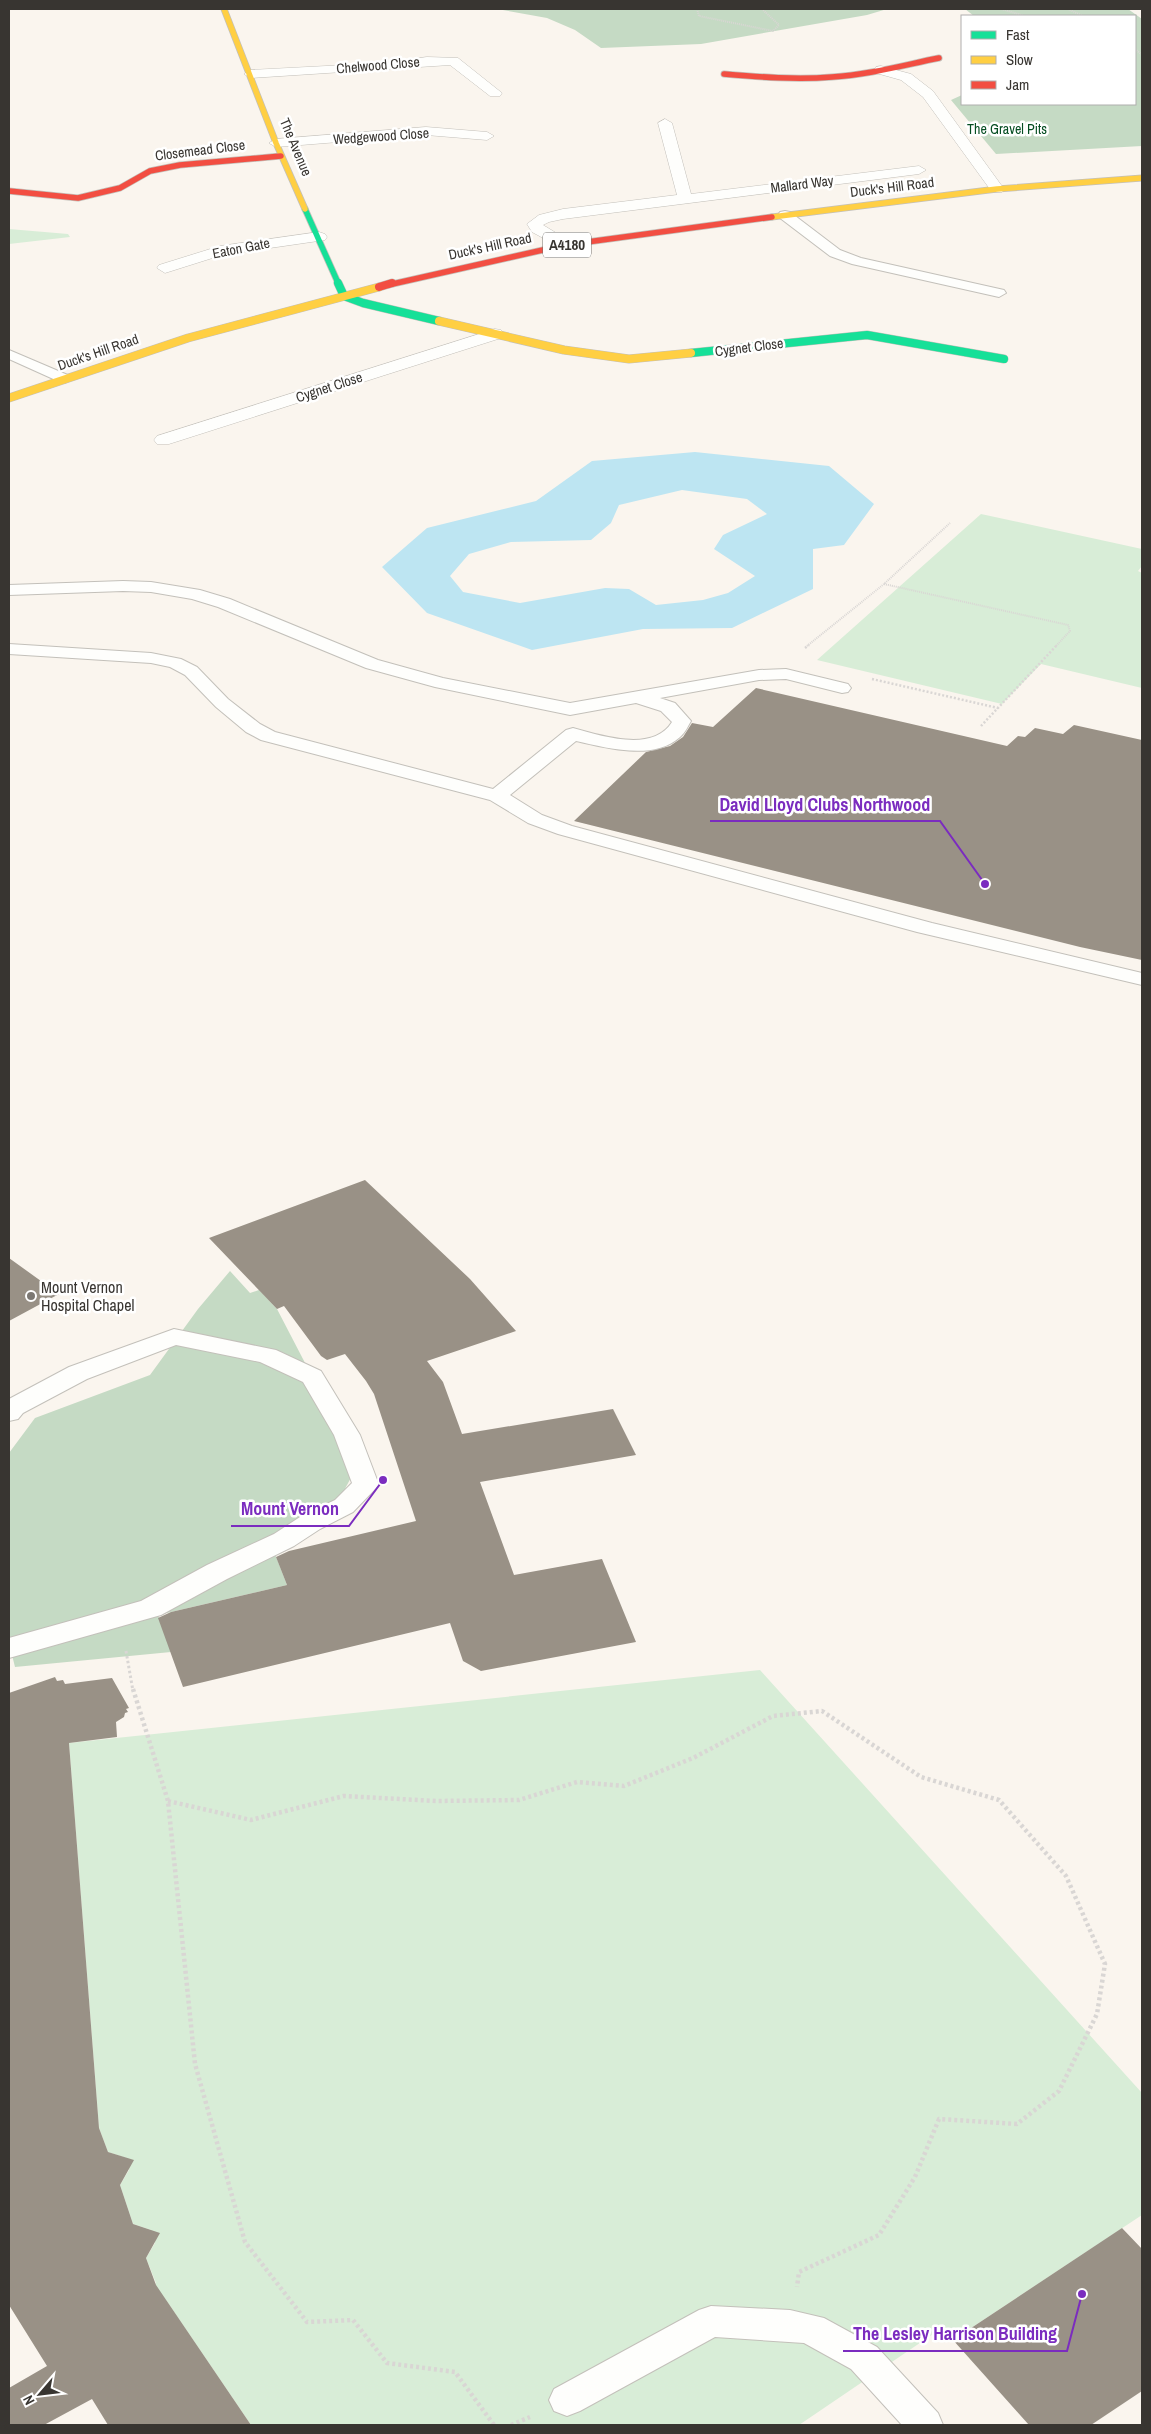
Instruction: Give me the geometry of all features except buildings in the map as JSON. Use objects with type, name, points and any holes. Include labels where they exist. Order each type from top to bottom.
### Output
[{"type":"street","name":"The Avenue","points":[[224,9],[251,74],[279,150],[319,236],[344,296]]},
{"type":"street","points":[[724,74],[790,79],[857,74],[939,58]]},
{"type":"street","name":"Chelwood Close","points":[[251,74],[384,67],[427,61],[453,61],[495,93]]},
{"type":"street","points":[[881,70],[906,76],[928,94],[997,189]]},
{"type":"street","points":[[665,123],[685,198]]},
{"type":"street","name":"Wedgewood Close","points":[[279,150],[426,131],[487,136]]},
{"type":"street","name":"Closemead Close","points":[[9,191],[78,198],[120,188],[150,172],[279,150]]},
{"type":"street","name":"Mallard Way","points":[[565,245],[537,230],[535,224],[544,218],[563,214],[919,170]]},
{"type":"street","name":"Duck's Hill Road","points":[[9,398],[188,338],[428,274],[565,245],[997,189],[1142,178]]},
{"type":"street","name":"Eaton Gate","points":[[165,268],[220,251],[319,236]]},
{"type":"street","name":"Cygnet Close","points":[[344,296],[363,304],[564,350],[629,359],[867,335],[1004,359]]},
{"type":"street","name":"Cygnet Close","points":[[163,440],[495,334]]},
{"type":"lane","points":[[785,215],[835,253],[857,261],[1000,293]]},
{"type":"lane","points":[[9,354],[65,379]]},
{"type":"lane","points":[[9,590],[123,586],[151,587],[194,594],[224,603],[372,664],[441,683],[570,709],[759,675],[786,674],[842,688]]},
{"type":"lane","points":[[9,649],[151,658],[175,662],[191,672],[222,703],[253,728],[268,736],[417,777],[497,796],[535,819],[565,830],[979,940],[1142,979]]},
{"type":"lane","points":[[573,734],[628,746],[660,741],[680,727],[682,721],[668,706],[634,696]]},
{"type":"lane","points":[[570,709],[573,734]]},
{"type":"lane","points":[[497,796],[573,734]]},
{"type":"lane","points":[[9,1413],[14,1407],[78,1373],[174,1337],[267,1356],[312,1377],[347,1435],[366,1485],[344,1506],[310,1523],[284,1540],[217,1572],[151,1608],[9,1648]]},
{"type":"lane","points":[[567,2400],[711,2322],[790,2325],[811,2328],[864,2358],[925,2425]]},
{"type":"path","points":[[697,9],[700,16],[773,32],[779,25],[762,9]]},
{"type":"path","points":[[1001,9],[1022,15]]},
{"type":"path","points":[[1068,9],[1081,15]]},
{"type":"path","points":[[804,648],[884,584],[950,523]]},
{"type":"path","points":[[884,584],[1068,625],[1070,632],[981,726]]},
{"type":"path","points":[[865,677],[998,708]]},
{"type":"path","points":[[121,1616],[131,1684],[168,1801],[195,2064],[245,2242],[306,2322],[353,2320],[386,2363],[455,2372],[494,2425]]},
{"type":"path","points":[[168,1801],[251,1820],[344,1796],[436,1801],[519,1800],[577,1782],[624,1786],[693,1758],[773,1716],[822,1711],[921,1777],[999,1800],[1066,1876],[1106,1964],[1097,2014],[1059,2091],[1017,2124],[939,2119],[916,2178],[880,2235],[799,2272],[790,2325]]},
{"type":"green space","points":[[497,9],[887,9],[867,15],[701,44],[601,48],[575,30],[547,18]]},
{"type":"green space","name":"The Gravel Pits","points":[[965,9],[1128,9],[1142,19],[1142,146],[996,154],[951,100],[961,95],[961,105],[1136,105],[1136,15],[973,15]]},
{"type":"green space","points":[[9,229],[68,234],[70,237],[9,244]]},
{"type":"green space","points":[[981,514],[1142,549],[1142,566],[1138,571],[1142,573],[1142,688],[1041,664],[1002,704],[817,660]]},
{"type":"green space","points":[[230,1271],[250,1293],[259,1290],[277,1309],[343,1436],[355,1470],[339,1500],[275,1554],[287,1585],[158,1615],[171,1652],[15,1667],[9,1643],[9,1453],[35,1418],[150,1375],[198,1309]]},
{"type":"green space","points":[[760,1670],[1142,2093],[1142,2215],[953,2340],[939,2330],[799,2425],[251,2425],[154,2285],[156,2283],[146,2258],[155,2243],[151,2230],[133,2224],[120,2185],[129,2170],[126,2158],[108,2152],[99,2128],[69,1743]]},
{"type":"water","points":[[695,452],[829,466],[874,504],[844,545],[813,549],[813,589],[732,628],[643,629],[532,650],[427,613],[382,567],[427,528],[536,501],[592,461]],"holes":[[[682,490],[747,499],[767,514],[723,535],[714,549],[755,576],[728,593],[703,600],[656,605],[629,589],[605,588],[520,603],[463,592],[450,576],[469,554],[511,542],[591,540],[611,523],[619,505]]]},
{"type":"traffic: fast","points":[[305,209],[344,296],[363,303],[439,321]]},
{"type":"traffic: fast","points":[[691,353],[867,335],[1004,359]]},
{"type":"traffic: slow","points":[[224,9],[276,143],[305,209]]},
{"type":"traffic: slow","points":[[772,217],[997,189],[1142,178]]},
{"type":"traffic: slow","points":[[9,398],[188,338],[379,287]]},
{"type":"traffic: slow","points":[[439,321],[564,350],[629,359],[691,353]]},
{"type":"traffic: jam","points":[[724,74],[786,78],[848,76],[939,58]]},
{"type":"traffic: jam","points":[[9,191],[78,198],[120,188],[150,171],[180,165],[281,156]]},
{"type":"traffic: jam","points":[[379,287],[428,274],[565,245],[772,217]]},
{"type":"place","name":"David Lloyd Clubs Northwood","points":[[985,884]]},
{"type":"place","name":"Mount Vernon Hospital Chapel","points":[[31,1296]]},
{"type":"place","name":"Mount Vernon","points":[[383,1480]]},
{"type":"place","name":"The Lesley Harrison Building","points":[[1082,2294]]}]
